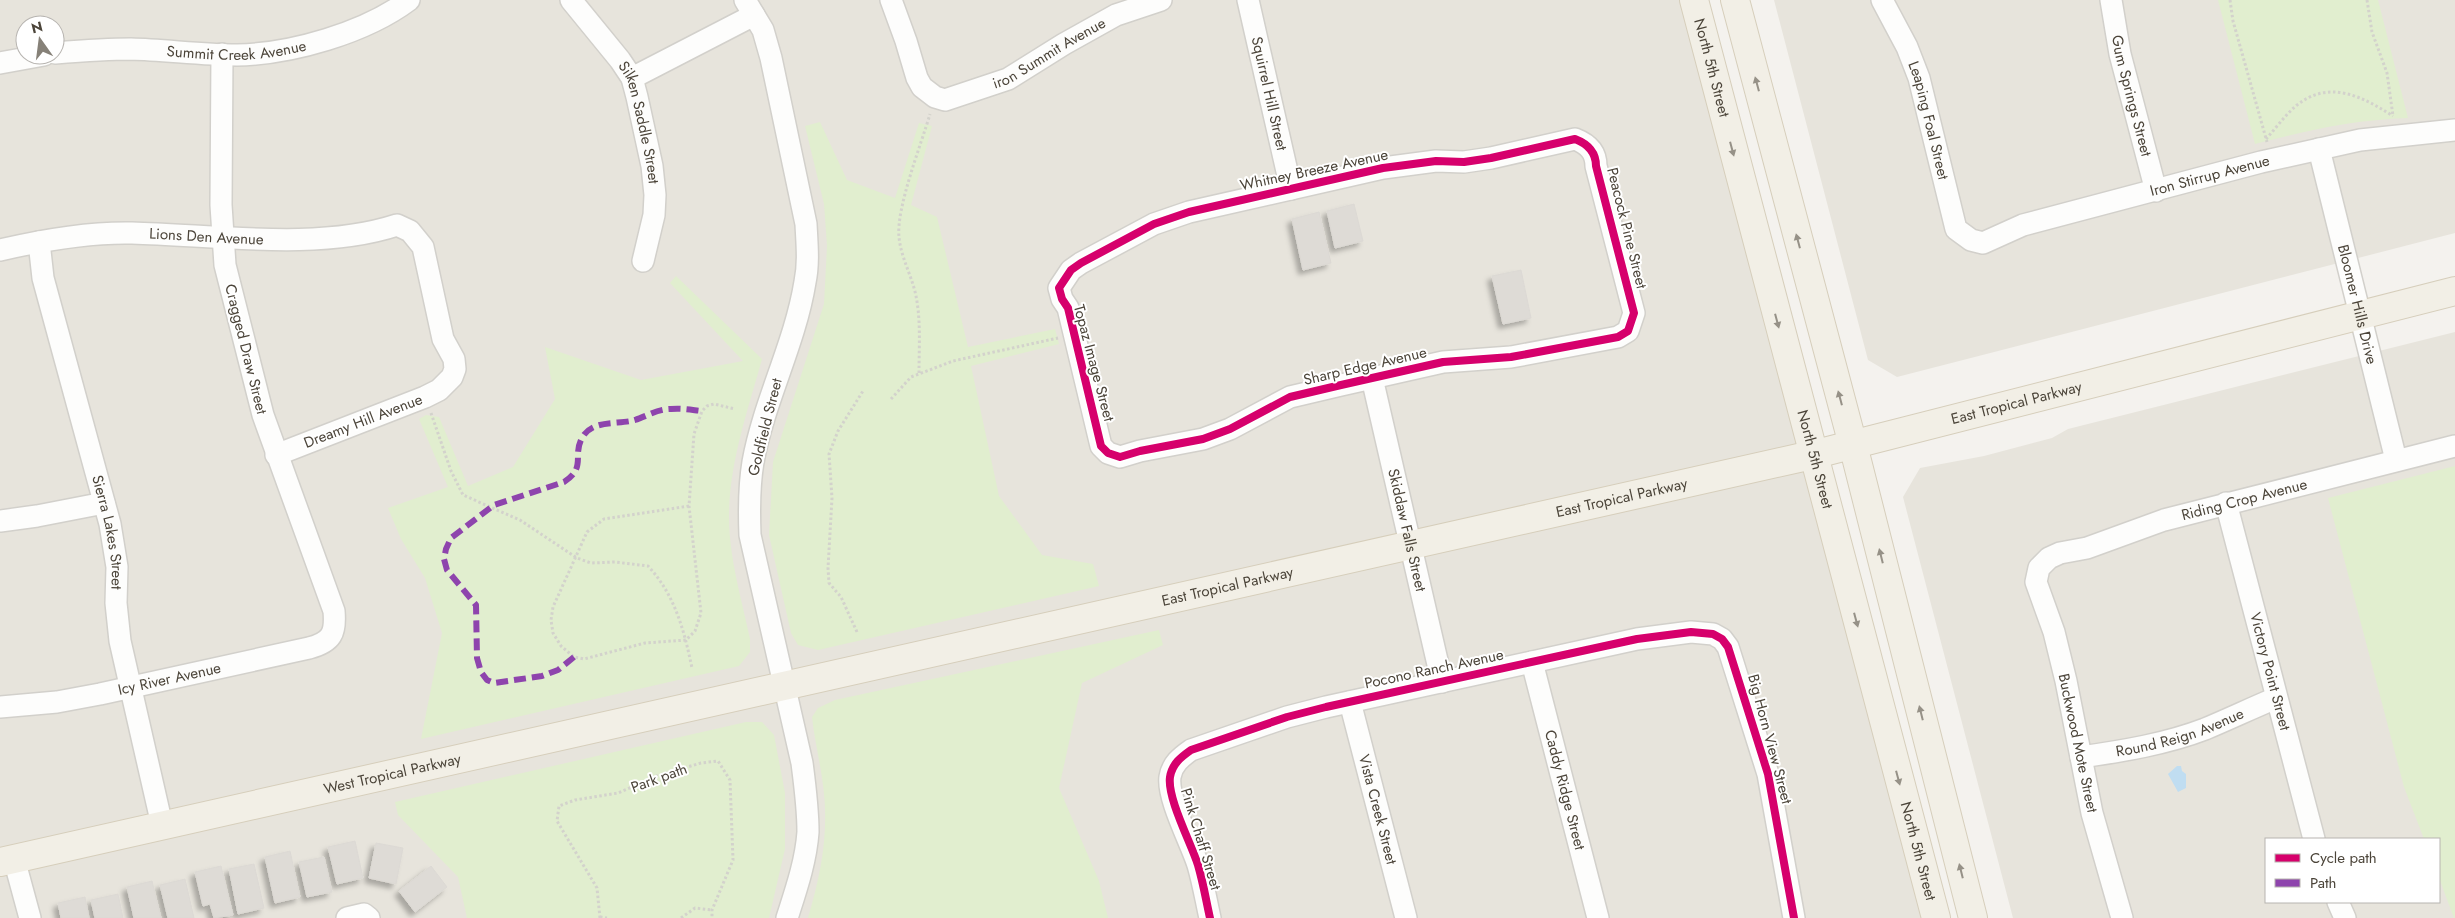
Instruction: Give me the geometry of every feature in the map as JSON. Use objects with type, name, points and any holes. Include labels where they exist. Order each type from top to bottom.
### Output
[{"type":"main road","name":"North 5th Street","points":[[1694,0],[1812,455],[1936,918]]},
{"type":"main road","points":[[1735,0],[1852,445],[1973,918]]},
{"type":"main road","name":"East Tropical Parkway","points":[[785,686],[1812,455],[2455,291]]},
{"type":"main road","name":"West Tropical Parkway","points":[[7,860],[785,686]]},
{"type":"street","name":"Summit Creek Avenue","points":[[65,53],[130,50],[254,54],[317,42],[376,19],[409,0]]},
{"type":"street","name":"Silken Saddle Street","points":[[571,0],[632,78],[652,166],[655,194],[654,214],[643,261]]},
{"type":"street","points":[[890,0],[906,41],[917,78],[922,87],[935,97]]},
{"type":"street","name":"iron Summit Avenue","points":[[935,97],[945,100],[1008,79],[1064,44],[1116,15],[1161,0]]},
{"type":"street","name":"Squirrel Hill Street","points":[[1248,0],[1291,189]]},
{"type":"street","name":"Leaping Foal Street","points":[[1882,0],[1907,47],[1918,78],[1956,229],[1971,240]]},
{"type":"street","name":"Gum Springs Street","points":[[2111,0],[2120,54],[2156,191]]},
{"type":"street","points":[[632,78],[750,8]]},
{"type":"street","name":"Goldfield Street","points":[[750,8],[763,30],[775,77],[806,224],[808,252],[806,281],[753,461],[749,497],[750,534],[802,762],[807,800],[808,833],[803,866],[787,918]]},
{"type":"street","name":"Cragged Draw Street","points":[[222,54],[223,238],[225,265],[262,415],[334,611],[333,632]]},
{"type":"street","points":[[0,62],[15,60]]},
{"type":"street","name":"Iron Stirrup Avenue","points":[[1971,240],[1983,243],[2023,225],[2274,159],[2360,140],[2394,126],[2455,130]]},
{"type":"street","name":"Whitney Breeze Avenue","points":[[1064,278],[1081,263],[1154,224],[1189,212],[1383,168],[1436,161],[1464,162],[1491,158],[1550,146],[1570,139],[1585,142]]},
{"type":"street","name":"Peacock Pine Street","points":[[1585,142],[1596,156],[1596,166],[1634,313],[1631,323]]},
{"type":"street","name":"Bloomer Hills Drive","points":[[2319,149],[2396,460]]},
{"type":"street","name":"Lions Den Avenue","points":[[0,250],[38,242],[122,233],[223,238],[325,239],[362,235],[397,225],[410,230],[423,247],[443,339],[454,359],[455,369],[448,381]]},
{"type":"street","name":"Sierra Lakes Street","points":[[38,242],[43,278],[104,502],[117,567],[116,603],[120,641],[132,687],[162,826]]},
{"type":"street","name":"Topaz Image Street","points":[[1064,278],[1060,288],[1062,300],[1068,308],[1102,446],[1108,453]]},
{"type":"street","name":"Sharp Edge Avenue","points":[[1108,453],[1120,457],[1140,451],[1203,439],[1230,430],[1290,397],[1372,378],[1443,362],[1511,357],[1618,337],[1628,332],[1631,323]]},
{"type":"street","name":"Skiddaw Falls Street","points":[[1372,378],[1409,546],[1442,682]]},
{"type":"street","name":"Dreamy Hill Avenue","points":[[276,455],[425,397],[439,390],[448,381]]},
{"type":"street","name":"Riding Crop Avenue","points":[[2039,568],[2049,558],[2060,553],[2087,548],[2164,520],[2455,446]]},
{"type":"street","points":[[0,521],[38,516],[104,502]]},
{"type":"street","name":"Victory Point Street","points":[[2226,504],[2314,838]]},
{"type":"street","name":"Buckwood Mote Street","points":[[2039,568],[2036,582],[2054,632],[2103,857],[2122,918]]},
{"type":"street","name":"Icy River Avenue","points":[[0,707],[57,702],[322,645],[330,640],[333,632]]},
{"type":"street","name":"Pocono Ranch Avenue","points":[[1172,768],[1179,758],[1190,750],[1287,717],[1637,639],[1691,632],[1713,634]]},
{"type":"street","name":"Big Horn View Street","points":[[1713,634],[1722,639],[1728,647],[1768,774],[1794,918]]},
{"type":"street","name":"Caddy Ridge Street","points":[[1532,662],[1598,918]]},
{"type":"street","name":"Round Reign Avenue","points":[[2081,757],[2120,752],[2174,739],[2204,729],[2276,698]]},
{"type":"street","name":"Vista Creek Street","points":[[1350,702],[1406,918]]},
{"type":"street","name":"Pink Chaff Street","points":[[1172,768],[1170,778],[1171,794],[1198,865],[1210,918]]},
{"type":"street","points":[[7,860],[30,918]]},
{"type":"street","points":[[2338,903],[2345,918]]},
{"type":"street","points":[[347,918],[364,914],[369,918]]},
{"type":"path","points":[[2230,0],[2233,21],[2266,139],[2274,159]]},
{"type":"path","points":[[2367,0],[2372,32],[2387,73],[2394,126]]},
{"type":"path","points":[[2266,139],[2297,105],[2317,95],[2334,91],[2356,95],[2394,126]]},
{"type":"path","points":[[919,373],[920,326],[916,296],[903,257],[899,236],[901,213],[935,97]]},
{"type":"path","points":[[891,398],[902,384],[919,373],[953,360],[1075,334]]},
{"type":"path","points":[[857,632],[841,597],[830,583],[828,568],[832,498],[829,454],[838,431],[863,391]]},
{"type":"path","points":[[425,397],[451,471],[463,495],[520,520],[577,558],[591,563],[615,562],[648,566],[669,592],[686,640],[692,668]]},
{"type":"path","points":[[689,506],[604,519],[594,524],[587,532],[577,558],[553,607],[551,620],[553,634],[561,646],[574,657],[584,659],[645,643],[686,640],[694,631],[701,613],[689,506],[694,434],[702,411],[707,406],[714,404],[735,410]]},
{"type":"path","points":[[681,918],[695,908],[712,910]]},
{"type":"path","points":[[600,918],[607,918]]},
{"type":"shaded area","points":[[0,0],[1680,0],[1925,918],[0,918]]},
{"type":"shaded area","points":[[1774,0],[2455,0],[2455,233],[1897,377],[1868,360]]},
{"type":"shaded area","points":[[2455,332],[2455,918],[2013,918],[1903,497],[1920,468],[1984,456],[2052,438],[2068,429]]},
{"type":"green space","points":[[2218,0],[2378,0],[2408,118],[2331,126],[2255,144]]},
{"type":"green space","points":[[820,122],[847,180],[895,198],[919,123],[932,126],[911,205],[937,217],[968,347],[1055,329],[1059,344],[971,366],[999,496],[1042,555],[1093,564],[1099,586],[818,650],[798,645],[791,633],[769,535],[773,462],[824,304],[827,246],[824,204],[805,126]]},
{"type":"green space","points":[[676,276],[762,359],[743,425],[733,470],[729,515],[731,550],[750,639],[750,652],[739,666],[421,739],[442,633],[425,578],[401,539],[388,508],[448,487],[419,419],[426,415],[439,417],[468,486],[513,467],[555,399],[545,347],[641,380],[743,361],[670,283]]},
{"type":"green space","points":[[2455,466],[2455,918],[2440,881],[2440,838],[2424,838],[2404,787],[2328,498]]},
{"type":"green space","points":[[1159,630],[1163,645],[1082,683],[1059,788],[1099,881],[1108,918],[808,918],[821,866],[825,832],[824,796],[812,717],[818,708],[835,700]]},
{"type":"green space","points":[[746,722],[762,722],[774,735],[785,793],[785,849],[769,918],[467,918],[458,877],[398,815],[395,802]]},
{"type":"water","points":[[2177,766],[2181,766],[2182,771],[2186,774],[2186,788],[2178,792],[2168,774]]},
{"type":"building","points":[[1354,204],[1363,241],[1335,248],[1327,211]]},
{"type":"building","points":[[1319,212],[1331,263],[1303,270],[1292,219]]},
{"type":"building","points":[[1521,270],[1531,318],[1503,324],[1492,276]]},
{"type":"building","points":[[355,841],[363,878],[337,884],[328,847]]},
{"type":"building","points":[[376,843],[403,848],[396,884],[369,878]]},
{"type":"building","points":[[290,851],[300,897],[275,903],[265,857]]},
{"type":"building","points":[[324,857],[332,892],[307,897],[299,862]]},
{"type":"building","points":[[254,864],[264,908],[238,914],[229,869]]},
{"type":"building","points":[[221,866],[233,915],[214,918],[210,904],[203,906],[195,872]]},
{"type":"building","points":[[431,866],[447,887],[415,912],[399,891]]},
{"type":"building","points":[[185,879],[194,918],[168,918],[160,885]]},
{"type":"building","points":[[152,881],[161,918],[134,918],[127,887]]},
{"type":"building","points":[[118,894],[123,918],[95,918],[91,900]]},
{"type":"building","points":[[85,897],[89,918],[61,918],[58,903]]},
{"type":"marked path","points":[[574,657],[558,670],[542,676],[494,683],[487,680],[481,672],[477,658],[476,605],[447,570],[444,559],[451,538],[494,505],[564,482],[571,477],[577,466],[579,444],[586,432],[592,428],[599,425],[635,420],[666,409],[702,411]]},
{"type":"cycle path","points":[[1575,139],[1584,143],[1595,157],[1634,313],[1628,331],[1618,337],[1511,357],[1443,362],[1290,397],[1230,429],[1203,439],[1140,451],[1120,457],[1108,453],[1101,446],[1068,308],[1062,299],[1059,288],[1071,270],[1081,263],[1154,224],[1189,212],[1383,168],[1436,161],[1464,162],[1491,158],[1575,139]]},
{"type":"cycle path","points":[[1210,918],[1198,865],[1172,797],[1170,786],[1173,768],[1180,758],[1191,750],[1287,717],[1326,707],[1637,639],[1691,632],[1713,634],[1722,639],[1728,647],[1768,774],[1794,918]]}]
